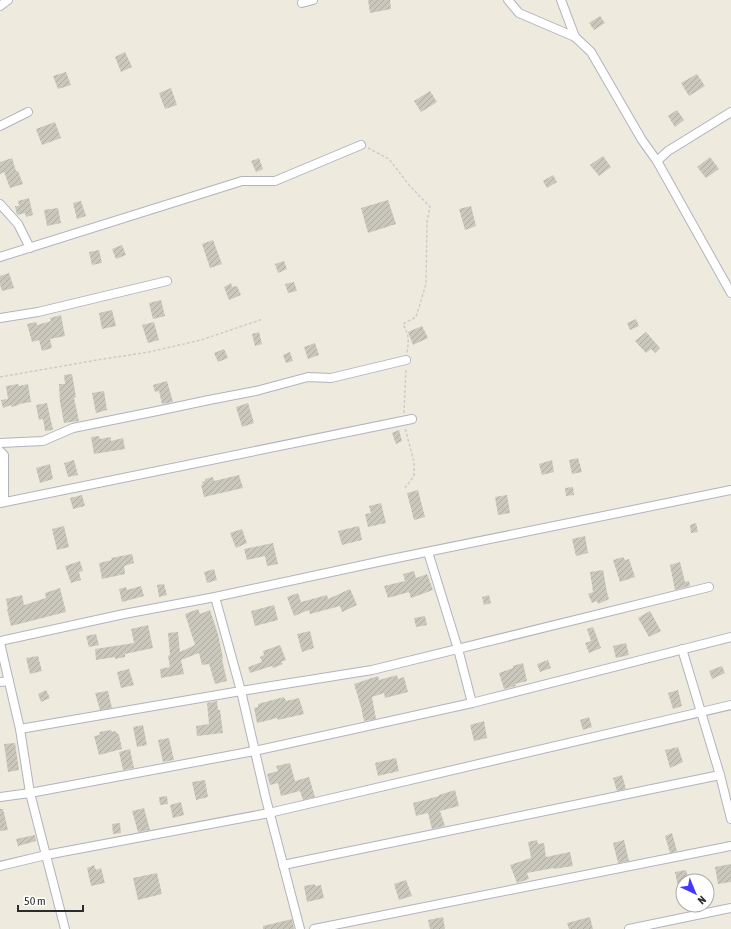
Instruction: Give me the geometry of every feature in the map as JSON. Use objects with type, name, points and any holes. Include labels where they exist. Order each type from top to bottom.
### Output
[{"type":"street","points":[[303,0],[302,3],[313,0]]},
{"type":"street","points":[[508,0],[518,13],[575,37],[591,52],[642,140],[657,161],[731,293]]},
{"type":"street","points":[[560,0],[575,37]]},
{"type":"street","points":[[0,126],[28,112]]},
{"type":"street","points":[[657,161],[668,151],[731,112]]},
{"type":"street","points":[[0,257],[242,181],[275,181],[361,145]]},
{"type":"street","points":[[0,204],[18,224],[30,248]]},
{"type":"street","points":[[0,318],[38,312],[167,281]]},
{"type":"street","points":[[0,443],[43,440],[74,428],[256,391],[308,377],[331,378],[406,360]]},
{"type":"street","points":[[0,451],[4,455],[2,502],[412,419]]},
{"type":"street","points":[[65,929],[30,793],[20,729],[0,642],[124,614],[215,598],[428,552],[731,490]]},
{"type":"street","points":[[428,552],[458,649],[472,703]]},
{"type":"street","points":[[20,729],[241,690],[372,670],[709,587]]},
{"type":"street","points":[[215,598],[241,690],[269,813],[300,929]]},
{"type":"street","points":[[0,797],[30,793],[254,751],[472,703],[731,637]]},
{"type":"street","points":[[682,649],[720,775],[731,819]]},
{"type":"street","points":[[0,682],[9,681]]},
{"type":"street","points":[[0,866],[269,813],[731,705]]},
{"type":"street","points":[[283,865],[720,775]]},
{"type":"street","points":[[314,929],[731,846]]},
{"type":"street","points":[[629,929],[731,908]]},
{"type":"path","points":[[361,145],[389,159],[409,185],[430,207],[427,222],[426,284],[416,317],[403,324],[408,332],[409,340],[406,360],[404,421],[414,462],[414,476],[405,488]]},
{"type":"path","points":[[0,378],[149,352],[201,340],[263,319]]},
{"type":"building","points":[[368,0],[390,0],[391,9],[370,13]]},
{"type":"building","points":[[600,16],[605,23],[594,30],[589,23]]},
{"type":"building","points":[[125,52],[132,67],[121,72],[115,57]]},
{"type":"building","points":[[66,72],[71,85],[58,89],[53,76]]},
{"type":"building","points":[[697,74],[705,86],[689,96],[681,83]]},
{"type":"building","points":[[171,88],[177,105],[165,109],[159,93]]},
{"type":"building","points":[[430,91],[437,102],[421,112],[414,101]]},
{"type":"building","points":[[677,110],[684,120],[675,127],[668,116]]},
{"type":"building","points":[[55,122],[61,138],[42,145],[36,129]]},
{"type":"building","points":[[603,156],[611,167],[599,176],[590,165]]},
{"type":"building","points":[[710,157],[719,169],[706,178],[697,167]]},
{"type":"building","points":[[12,158],[16,171],[18,171],[23,184],[10,188],[4,172],[0,174],[0,162]]},
{"type":"building","points":[[259,158],[263,169],[256,172],[251,161]]},
{"type":"building","points":[[553,175],[557,182],[547,188],[543,181]]},
{"type":"building","points":[[29,198],[33,215],[26,217],[25,213],[17,215],[15,206],[19,206],[18,201]]},
{"type":"building","points":[[388,200],[396,224],[368,233],[361,208]]},
{"type":"building","points":[[81,201],[86,216],[77,219],[73,203]]},
{"type":"building","points":[[471,206],[476,226],[465,230],[459,209]]},
{"type":"building","points":[[58,208],[61,223],[47,226],[44,210]]},
{"type":"building","points":[[213,240],[222,264],[210,268],[202,244]]},
{"type":"building","points":[[122,245],[126,255],[116,259],[112,249]]},
{"type":"building","points":[[99,250],[102,263],[92,265],[89,252]]},
{"type":"building","points":[[284,261],[287,269],[278,273],[275,264]]},
{"type":"building","points":[[9,273],[14,288],[2,291],[0,276]]},
{"type":"building","points":[[294,282],[297,291],[288,293],[285,284]]},
{"type":"building","points":[[231,283],[232,287],[237,286],[241,295],[229,300],[224,287]]},
{"type":"building","points":[[161,300],[165,316],[153,319],[149,303]]},
{"type":"building","points":[[112,310],[116,326],[102,329],[99,313]]},
{"type":"building","points":[[61,315],[65,336],[50,339],[52,348],[42,351],[39,340],[32,342],[27,324],[36,322],[37,325],[51,321],[50,318]]},
{"type":"building","points":[[636,319],[639,326],[630,330],[627,323]]},
{"type":"building","points":[[154,322],[159,340],[148,343],[142,325]]},
{"type":"building","points":[[422,326],[428,338],[413,345],[408,332]]},
{"type":"building","points":[[259,332],[262,344],[255,346],[252,334]]},
{"type":"building","points":[[646,332],[660,348],[655,353],[651,349],[646,353],[635,341]]},
{"type":"building","points":[[315,343],[319,355],[308,359],[304,347]]},
{"type":"building","points":[[224,349],[228,358],[218,362],[214,353]]},
{"type":"building","points":[[290,352],[293,361],[286,363],[283,355]]},
{"type":"building","points":[[72,374],[76,397],[74,398],[79,421],[64,423],[60,402],[59,384],[65,384],[64,375]]},
{"type":"building","points":[[167,381],[173,402],[162,404],[159,391],[155,392],[153,385]]},
{"type":"building","points":[[18,384],[19,386],[28,384],[31,402],[11,407],[11,405],[3,408],[1,400],[8,399],[6,386]]},
{"type":"building","points":[[104,391],[107,410],[96,413],[92,393]]},
{"type":"building","points":[[47,403],[53,430],[45,431],[43,419],[39,420],[36,405]]},
{"type":"building","points":[[248,403],[254,423],[242,427],[236,407]]},
{"type":"building","points":[[399,430],[402,441],[396,444],[392,433]]},
{"type":"building","points":[[99,436],[100,439],[111,437],[111,441],[123,438],[125,449],[94,454],[91,437]]},
{"type":"building","points":[[578,458],[582,472],[572,474],[569,460]]},
{"type":"building","points":[[74,460],[78,475],[68,477],[64,463]]},
{"type":"building","points":[[552,460],[554,472],[542,475],[539,464]]},
{"type":"building","points":[[50,464],[53,479],[40,483],[36,468]]},
{"type":"building","points":[[239,475],[243,488],[204,497],[201,485],[203,485],[202,482],[205,481],[205,479],[213,477],[214,481]]},
{"type":"building","points":[[573,487],[574,495],[566,496],[565,488]]},
{"type":"building","points":[[418,490],[425,517],[414,520],[407,493]]},
{"type":"building","points":[[82,495],[85,506],[73,509],[70,498]]},
{"type":"building","points":[[507,495],[510,513],[498,515],[495,497]]},
{"type":"building","points":[[381,503],[386,523],[368,527],[365,514],[371,513],[369,506]]},
{"type":"building","points":[[696,523],[698,532],[691,533],[690,525]]},
{"type":"building","points":[[64,526],[69,547],[57,550],[52,529]]},
{"type":"building","points":[[359,526],[362,540],[342,545],[338,531]]},
{"type":"building","points":[[242,529],[247,543],[236,548],[230,533]]},
{"type":"building","points":[[585,536],[588,553],[576,556],[572,539]]},
{"type":"building","points":[[273,543],[278,564],[267,566],[265,556],[247,560],[244,549]]},
{"type":"building","points":[[132,554],[134,563],[124,566],[125,574],[102,579],[99,563],[112,560],[111,558]]},
{"type":"building","points":[[623,557],[625,560],[629,559],[635,577],[620,582],[613,560]]},
{"type":"building","points":[[80,561],[83,571],[79,572],[81,580],[71,583],[65,566]]},
{"type":"building","points":[[680,562],[685,582],[689,581],[690,586],[675,590],[670,565]]},
{"type":"building","points":[[214,569],[217,580],[207,583],[204,572]]},
{"type":"building","points":[[603,570],[609,599],[598,604],[597,601],[592,603],[588,594],[593,592],[590,572]]},
{"type":"building","points":[[414,571],[416,578],[427,574],[433,590],[411,598],[409,592],[388,598],[384,586],[405,581],[403,574]]},
{"type":"building","points":[[164,584],[167,595],[159,597],[157,585]]},
{"type":"building","points":[[141,586],[144,596],[122,602],[119,589],[126,587],[127,590]]},
{"type":"building","points":[[60,588],[66,612],[11,626],[6,599],[22,595],[24,605],[46,598],[45,593]]},
{"type":"building","points":[[350,589],[357,605],[342,612],[340,606],[310,614],[309,610],[294,616],[287,597],[298,593],[301,602],[327,595],[328,599]]},
{"type":"building","points":[[489,595],[491,603],[484,605],[482,597]]},
{"type":"building","points":[[274,605],[278,620],[255,626],[251,611]]},
{"type":"building","points":[[198,609],[200,614],[210,610],[218,634],[227,681],[215,684],[209,664],[202,665],[199,653],[181,660],[184,674],[161,678],[160,669],[170,667],[168,656],[170,655],[168,633],[178,632],[180,652],[195,645],[185,614]]},
{"type":"building","points":[[650,611],[661,631],[649,637],[638,618]]},
{"type":"building","points":[[425,616],[427,625],[416,627],[414,618]]},
{"type":"building","points":[[148,625],[153,648],[125,654],[125,657],[96,660],[95,649],[134,643],[131,629]]},
{"type":"building","points":[[593,627],[601,648],[589,653],[585,643],[591,641],[587,629]]},
{"type":"building","points":[[310,631],[314,648],[302,652],[297,634]]},
{"type":"building","points":[[96,634],[99,645],[89,647],[86,636]]},
{"type":"building","points":[[626,643],[629,655],[616,658],[613,646]]},
{"type":"building","points":[[280,645],[286,660],[281,662],[283,664],[273,668],[272,666],[250,673],[248,667],[262,662],[260,657],[264,655],[263,651]]},
{"type":"building","points":[[38,656],[42,671],[30,674],[26,658]]},
{"type":"building","points":[[548,660],[551,668],[540,672],[537,664]]},
{"type":"building","points":[[523,663],[527,681],[504,689],[499,673]]},
{"type":"building","points":[[722,666],[725,673],[712,679],[709,671]]},
{"type":"building","points":[[129,669],[134,685],[121,688],[117,672]]},
{"type":"building","points":[[397,675],[398,679],[404,677],[408,692],[385,698],[384,693],[372,697],[376,719],[364,721],[354,684],[378,676],[379,680]]},
{"type":"building","points":[[46,690],[50,698],[41,702],[38,694]]},
{"type":"building","points":[[678,690],[682,706],[673,709],[668,693]]},
{"type":"building","points":[[108,691],[112,708],[100,710],[95,693]]},
{"type":"building","points":[[284,697],[286,701],[299,698],[304,714],[257,723],[254,708],[258,707],[258,704]]},
{"type":"building","points":[[217,701],[218,710],[220,710],[223,733],[197,736],[196,726],[209,724],[207,703]]},
{"type":"building","points":[[589,717],[592,727],[583,730],[580,720]]},
{"type":"building","points":[[484,721],[487,738],[474,741],[470,725]]},
{"type":"building","points":[[143,725],[147,745],[137,747],[133,727]]},
{"type":"building","points":[[111,730],[112,732],[115,731],[119,735],[122,749],[99,755],[94,736],[100,735],[99,732]]},
{"type":"building","points":[[169,738],[174,760],[163,762],[158,740]]},
{"type":"building","points":[[15,743],[19,770],[8,772],[4,744]]},
{"type":"building","points":[[678,747],[683,762],[670,768],[665,750]]},
{"type":"building","points":[[130,749],[134,768],[123,770],[119,752]]},
{"type":"building","points":[[396,758],[399,771],[378,776],[375,763]]},
{"type":"building","points":[[290,763],[295,781],[309,777],[315,797],[303,800],[300,791],[281,796],[278,783],[270,785],[267,774],[278,771],[276,766]]},
{"type":"building","points":[[622,775],[626,789],[617,791],[613,778]]},
{"type":"building","points":[[205,780],[208,797],[196,800],[192,782]]},
{"type":"building","points":[[455,790],[459,806],[440,811],[445,826],[432,829],[428,813],[416,816],[413,803]]},
{"type":"building","points":[[167,796],[168,804],[160,805],[159,797]]},
{"type":"building","points":[[181,802],[184,815],[173,818],[170,805]]},
{"type":"building","points":[[144,808],[150,830],[138,832],[132,811]]},
{"type":"building","points":[[0,809],[3,809],[8,830],[0,831]]},
{"type":"building","points":[[120,823],[121,833],[113,834],[112,824]]},
{"type":"building","points":[[672,833],[677,851],[670,853],[665,836]]},
{"type":"building","points":[[35,835],[36,841],[18,846],[16,839]]},
{"type":"building","points":[[537,840],[538,844],[544,843],[546,857],[570,852],[573,866],[527,873],[529,879],[517,883],[510,865],[531,858],[528,842]]},
{"type":"building","points":[[624,840],[629,861],[618,863],[613,843]]},
{"type":"building","points":[[731,864],[731,882],[718,884],[715,867]]},
{"type":"building","points":[[94,865],[96,870],[101,868],[105,883],[91,886],[87,868]]},
{"type":"building","points":[[686,870],[687,873],[675,873]]},
{"type":"building","points":[[157,873],[162,894],[138,900],[133,878]]},
{"type":"building","points":[[406,880],[412,896],[399,900],[394,884]]},
{"type":"building","points":[[315,884],[315,886],[321,885],[324,898],[307,902],[304,886]]},
{"type":"building","points":[[443,917],[445,929],[430,929],[428,920]]},
{"type":"building","points":[[590,917],[593,929],[569,929],[567,923]]},
{"type":"building","points":[[292,919],[294,929],[263,929],[263,926]]}]
